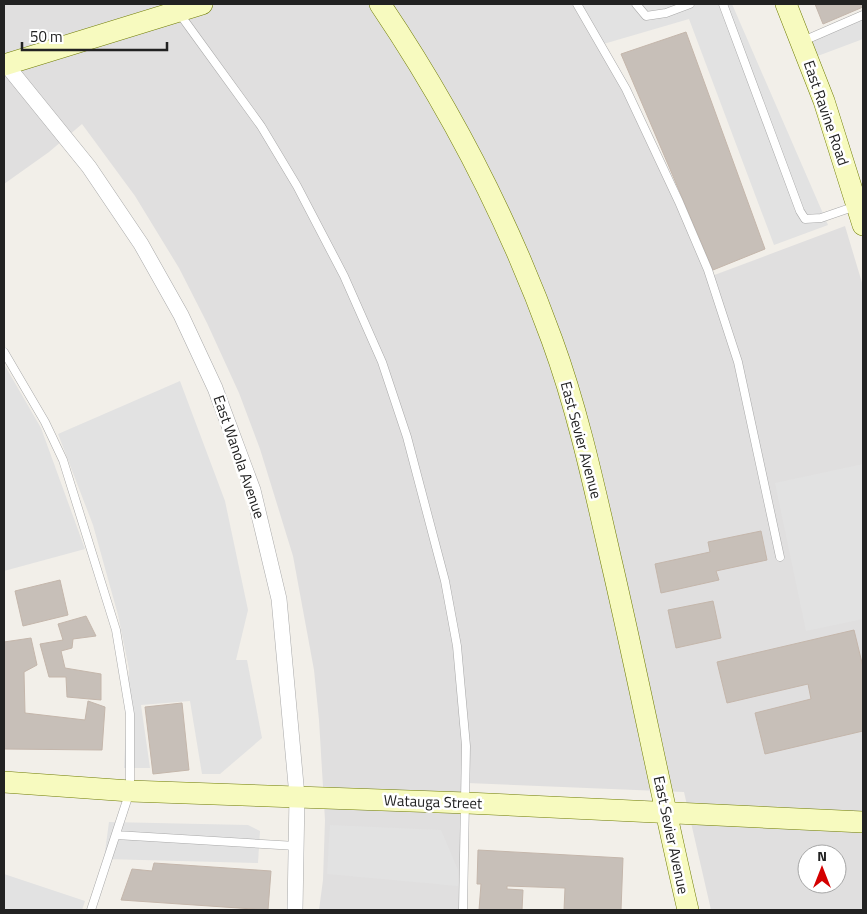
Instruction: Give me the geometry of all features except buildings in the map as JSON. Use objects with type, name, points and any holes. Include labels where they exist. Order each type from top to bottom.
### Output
[{"type":"street","points":[[4,64],[174,8],[202,4]]},
{"type":"street","name":"East Sevier Avenue","points":[[380,4],[420,62],[475,160],[524,269],[552,340],[575,413],[597,499],[688,910]]},
{"type":"street","name":"East Ravine Road","points":[[786,4],[824,102],[860,215]]},
{"type":"street","name":"East Wanola Avenue","points":[[4,64],[90,167],[141,244],[181,314],[218,396],[253,490],[278,594],[296,796],[295,910]]},
{"type":"street","name":"Watauga Street","points":[[4,782],[130,791],[467,803],[863,822]]},
{"type":"lane","points":[[577,4],[626,89],[679,202],[708,270],[738,362],[780,557]]},
{"type":"lane","points":[[636,4],[646,16],[666,13],[690,4]]},
{"type":"lane","points":[[723,4],[800,211],[805,219],[860,215]]},
{"type":"lane","points":[[174,8],[261,126],[297,186],[344,276],[382,362],[407,437],[445,581],[457,646],[466,746],[467,803],[463,910]]},
{"type":"lane","points":[[801,41],[863,15]]},
{"type":"lane","points":[[4,352],[45,422],[63,460],[116,630],[130,714],[130,791],[91,910]]},
{"type":"lane","points":[[116,835],[296,846]]},
{"type":"shaded area","points":[[4,4],[579,4],[647,135],[709,277],[845,226],[863,286],[863,910],[711,910],[684,792],[467,783],[463,910],[319,910],[323,880],[325,820],[314,670],[293,556],[260,449],[239,393],[207,323],[179,268],[135,196],[82,124],[49,152],[4,184]]},
{"type":"shaded area","points":[[576,4],[732,4],[828,225],[774,245],[689,19],[600,45]]},
{"type":"shaded area","points":[[863,13],[863,39],[815,57],[807,36]]},
{"type":"shaded area","points":[[4,364],[41,428],[85,549],[4,571]]},
{"type":"shaded area","points":[[180,381],[225,501],[248,610],[236,660],[247,660],[262,738],[220,774],[202,774],[190,701],[141,705],[150,768],[124,768],[129,669],[118,615],[93,525],[58,434]]},
{"type":"shaded area","points":[[863,464],[863,619],[806,631],[775,483]]},
{"type":"shaded area","points":[[109,822],[248,825],[260,831],[258,863],[104,859]]},
{"type":"shaded area","points":[[330,825],[441,830],[458,870],[458,886],[327,874]]},
{"type":"shaded area","points":[[4,874],[85,901],[82,910],[4,910]]}]
